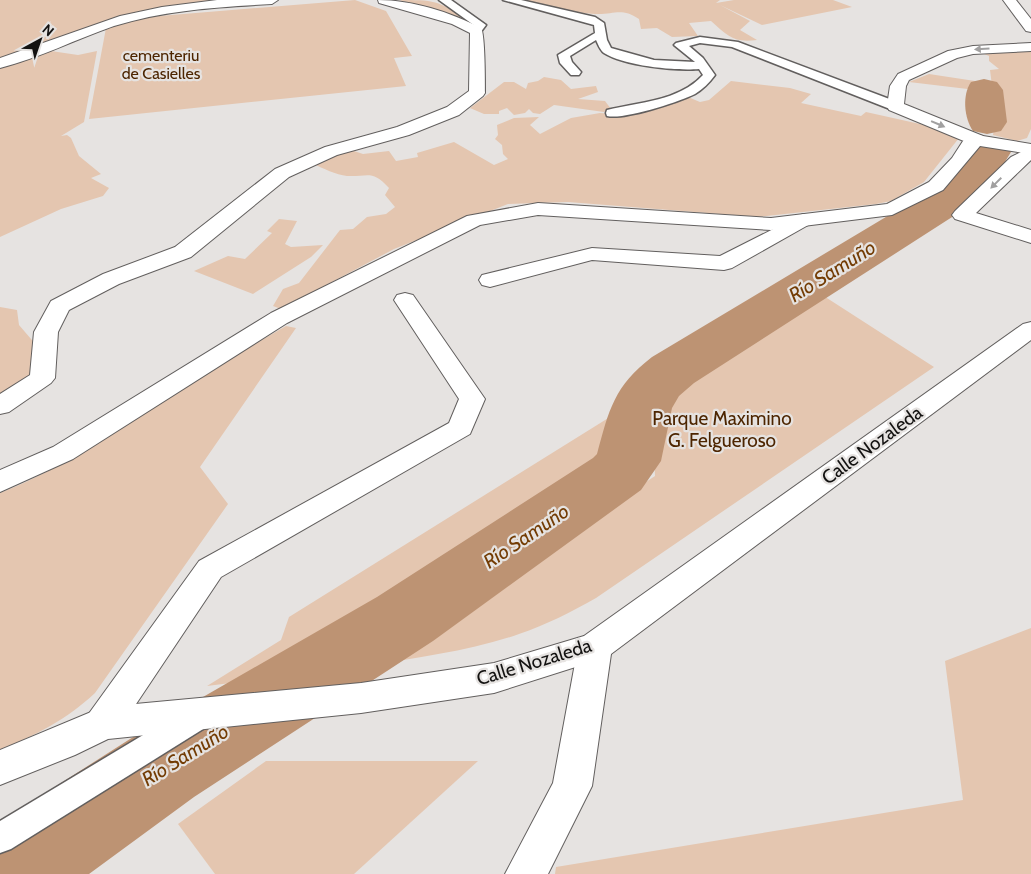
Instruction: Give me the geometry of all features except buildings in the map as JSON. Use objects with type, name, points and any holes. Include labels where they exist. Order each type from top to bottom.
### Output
[{"type":"street","points":[[0,63],[27,56],[124,19],[168,9],[213,3],[272,0]]},
{"type":"street","points":[[0,406],[42,378],[46,332],[59,306],[112,279],[183,252],[228,218],[250,196],[282,173],[331,152],[403,131],[453,110],[478,93],[475,57],[479,42],[476,31],[457,21],[384,0]]},
{"type":"street","points":[[1009,0],[1031,28]]},
{"type":"street","points":[[1031,47],[973,50],[953,54],[903,77],[898,86],[895,106],[977,140],[1004,143],[1031,151]]},
{"type":"street","points":[[0,482],[63,453],[280,318],[474,220],[538,209],[771,224],[892,209],[936,186],[959,160],[968,145],[977,140]]},
{"type":"street","points":[[1031,151],[1017,161],[962,215],[1031,237]]},
{"type":"street","points":[[490,280],[592,254],[724,263],[802,220]]},
{"type":"street","points":[[103,723],[210,569],[460,428],[472,399],[405,300]]},
{"type":"street","name":"Calle Nozaleda","points":[[0,768],[62,744],[103,723],[325,702],[494,678],[595,647],[1031,328]]},
{"type":"street","points":[[526,874],[572,786],[595,647]]},
{"type":"lane","points":[[444,0],[476,20],[481,25],[476,31]]},
{"type":"lane","points":[[508,0],[591,18],[599,24],[602,34],[601,40],[607,50],[620,55],[662,66],[678,68],[702,65]]},
{"type":"lane","points":[[575,72],[566,63],[564,55],[591,38],[602,34]]},
{"type":"lane","points":[[612,113],[669,99],[703,84],[708,75],[702,65],[680,45],[700,40],[734,44],[895,106]]},
{"type":"lane","points":[[0,838],[205,713]]},
{"type":"green space","points":[[0,0],[220,0],[133,13],[0,59]]},
{"type":"green space","name":"cementeriu de Casielles","points":[[355,0],[386,11],[412,56],[394,58],[406,86],[89,119],[106,28],[135,18]]},
{"type":"green space","points":[[399,0],[435,2],[449,8],[466,20]]},
{"type":"green space","points":[[521,0],[720,0],[716,3],[734,0],[833,0],[852,7],[762,25],[720,5],[750,21],[740,30],[757,40],[749,41],[731,37],[711,21],[689,23],[698,36],[672,37],[657,28],[641,29],[639,19],[627,13],[595,14],[577,12]]},
{"type":"green space","points":[[51,51],[78,55],[97,51],[84,122],[61,136],[67,135],[71,138],[79,156],[101,174],[91,178],[109,188],[103,196],[61,209],[0,237],[0,68]]},
{"type":"green space","points":[[977,51],[1031,52],[1031,129],[1027,138],[1017,141],[993,135],[996,117],[990,70],[999,69],[989,61],[989,56]]},
{"type":"green space","points":[[929,74],[975,81],[976,90],[909,82]]},
{"type":"green space","points":[[544,77],[561,80],[571,89],[596,86],[598,92],[578,99],[605,101],[611,109],[604,112],[554,105],[540,114],[533,113],[529,109],[525,113],[514,115],[507,108],[499,111],[499,114],[484,114],[470,108],[504,82],[514,82],[526,89],[528,83],[538,81]]},
{"type":"green space","points":[[731,81],[790,88],[811,94],[801,103],[861,116],[866,112],[929,126],[959,138],[924,182],[891,201],[758,217],[568,202],[508,204],[394,249],[281,309],[273,306],[283,289],[299,283],[340,230],[353,229],[367,217],[386,214],[395,207],[385,195],[389,188],[378,178],[369,175],[347,176],[313,164],[351,150],[363,154],[389,151],[396,161],[418,157],[417,153],[454,142],[494,165],[508,159],[503,154],[502,145],[495,139],[498,135],[497,125],[514,118],[539,117],[530,125],[540,134],[571,118],[600,113],[624,115],[688,97],[700,102],[709,100]]},
{"type":"green space","points":[[279,219],[297,221],[285,244],[291,247],[323,245],[311,257],[253,294],[194,271],[228,256],[245,259],[272,233],[267,231]]},
{"type":"green space","name":"Parque Maximino G. Felgueroso","points":[[816,291],[934,367],[596,598],[539,627],[501,640],[444,653],[368,666],[655,476],[652,407],[668,383]]},
{"type":"green space","points":[[0,307],[17,310],[19,325],[37,346],[34,371],[10,392],[0,394]]},
{"type":"green space","points":[[286,326],[296,328],[200,467],[228,504],[95,693],[84,703],[50,726],[0,750],[0,493],[73,457],[200,377]]},
{"type":"green space","points":[[626,407],[623,466],[318,672],[207,686],[281,640],[289,617]]},
{"type":"green space","points":[[1031,628],[1031,874],[555,874],[556,867],[963,800],[945,661]]},
{"type":"green space","points":[[266,761],[478,761],[354,874],[215,874],[178,824]]},
{"type":"waterway","name":"Río Samuño","points":[[984,90],[987,122]]},
{"type":"waterway","name":"Río Samuño","points":[[7,874],[162,768],[405,619],[617,474],[628,461],[641,408],[653,386],[673,370],[947,200],[985,161],[990,152]]}]
